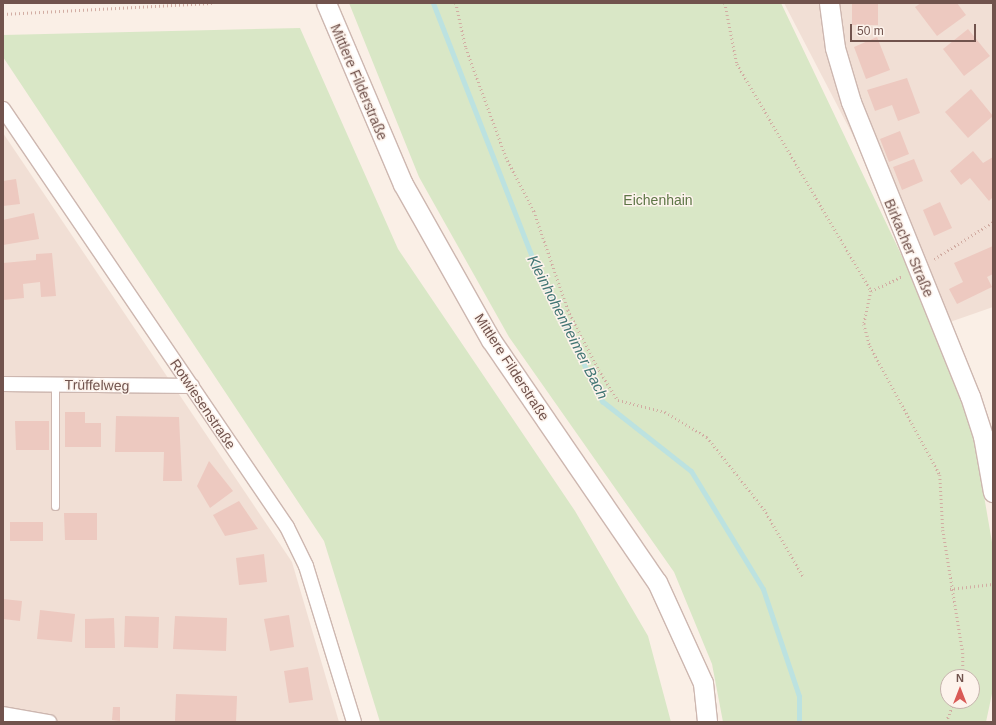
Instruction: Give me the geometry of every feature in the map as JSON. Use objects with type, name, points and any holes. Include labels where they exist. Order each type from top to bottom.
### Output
[{"type":"main road","name":"Mittlere Filderstraße","points":[[326,3],[403,184],[484,327],[657,582],[703,683],[707,722]]},
{"type":"main road","name":"Birkacher Straße","points":[[830,3],[835,48],[851,102],[970,396],[983,436],[993,492]]},
{"type":"street","name":"Rotwiesenstraße","points":[[3,109],[287,527],[306,566],[354,722]]},
{"type":"street","name":"Trüffelweg","points":[[3,384],[192,386]]},
{"type":"street","points":[[3,714],[48,722]]},
{"type":"lane","points":[[55,385],[55,506]]},
{"type":"path","points":[[3,14],[212,3]]},
{"type":"path","points":[[456,3],[466,48],[506,157],[534,211],[568,310],[599,370],[618,400],[665,412],[707,437],[764,509],[804,576]]},
{"type":"path","points":[[725,3],[738,64],[871,291],[864,324],[870,346],[940,475],[950,588],[964,653],[963,669]]},
{"type":"path","points":[[871,291],[957,247],[993,222]]},
{"type":"path","points":[[950,588],[993,584]]},
{"type":"path","points":[[946,722],[951,709]]},
{"type":"shaded area","points":[[784,3],[993,3],[993,307],[950,322]]},
{"type":"shaded area","points":[[3,133],[292,562],[339,722],[3,722]]},
{"type":"green space","name":"Eichenhain","points":[[349,3],[781,3],[910,273],[956,382],[974,438],[993,548],[993,689],[986,722],[723,722],[712,664],[674,572],[509,337],[419,177]]},
{"type":"green space","points":[[300,28],[398,249],[575,511],[648,636],[671,722],[380,722],[324,541],[3,57],[3,35]]},
{"type":"building","points":[[852,3],[878,3],[878,25],[852,25]]},
{"type":"building","points":[[921,3],[957,3],[966,15],[937,36],[915,7]]},
{"type":"building","points":[[968,29],[990,56],[964,76],[943,49]]},
{"type":"building","points":[[877,37],[890,70],[866,79],[854,47]]},
{"type":"building","points":[[907,78],[920,113],[898,121],[892,105],[875,111],[867,90]]},
{"type":"building","points":[[971,89],[993,116],[968,138],[945,112]]},
{"type":"building","points":[[900,131],[909,154],[889,162],[880,139]]},
{"type":"building","points":[[973,151],[983,163],[993,157],[993,197],[989,201],[970,178],[961,185],[950,171]]},
{"type":"building","points":[[914,159],[923,181],[902,190],[893,167]]},
{"type":"building","points":[[16,179],[20,204],[3,206],[3,181]]},
{"type":"building","points":[[940,202],[952,228],[934,236],[923,210]]},
{"type":"building","points":[[34,213],[39,239],[3,245],[3,220]]},
{"type":"building","points":[[993,246],[993,274],[987,277],[992,287],[957,304],[949,289],[963,282],[954,263]]},
{"type":"building","points":[[52,253],[56,296],[41,297],[40,282],[23,284],[24,298],[3,300],[3,263],[36,260],[36,254]]},
{"type":"building","points":[[65,412],[85,412],[85,423],[101,423],[101,447],[65,447]]},
{"type":"building","points":[[116,416],[179,417],[182,481],[163,481],[164,452],[115,452]]},
{"type":"building","points":[[15,421],[49,421],[49,450],[16,450]]},
{"type":"building","points":[[209,461],[233,491],[210,508],[197,486]]},
{"type":"building","points":[[239,501],[258,529],[225,536],[213,515]]},
{"type":"building","points":[[64,513],[97,513],[97,540],[65,540]]},
{"type":"building","points":[[10,522],[43,522],[43,541],[10,541]]},
{"type":"building","points":[[264,554],[267,582],[239,585],[236,558]]},
{"type":"building","points":[[3,599],[22,601],[20,621],[3,619]]},
{"type":"building","points":[[40,610],[75,614],[72,642],[37,639]]},
{"type":"building","points":[[289,615],[294,647],[270,651],[264,619]]},
{"type":"building","points":[[125,616],[159,617],[158,648],[124,647]]},
{"type":"building","points":[[175,616],[227,618],[226,651],[173,649]]},
{"type":"building","points":[[114,618],[115,648],[85,648],[85,619]]},
{"type":"building","points":[[308,667],[313,700],[289,703],[284,671]]},
{"type":"building","points":[[176,694],[237,696],[236,722],[175,722]]},
{"type":"building","points":[[113,707],[120,707],[120,721],[112,720]]},
{"type":"waterway","name":"Kleinhohenheimer Bach","points":[[433,3],[535,265],[602,401],[691,471],[763,589],[799,696],[799,722]]}]
